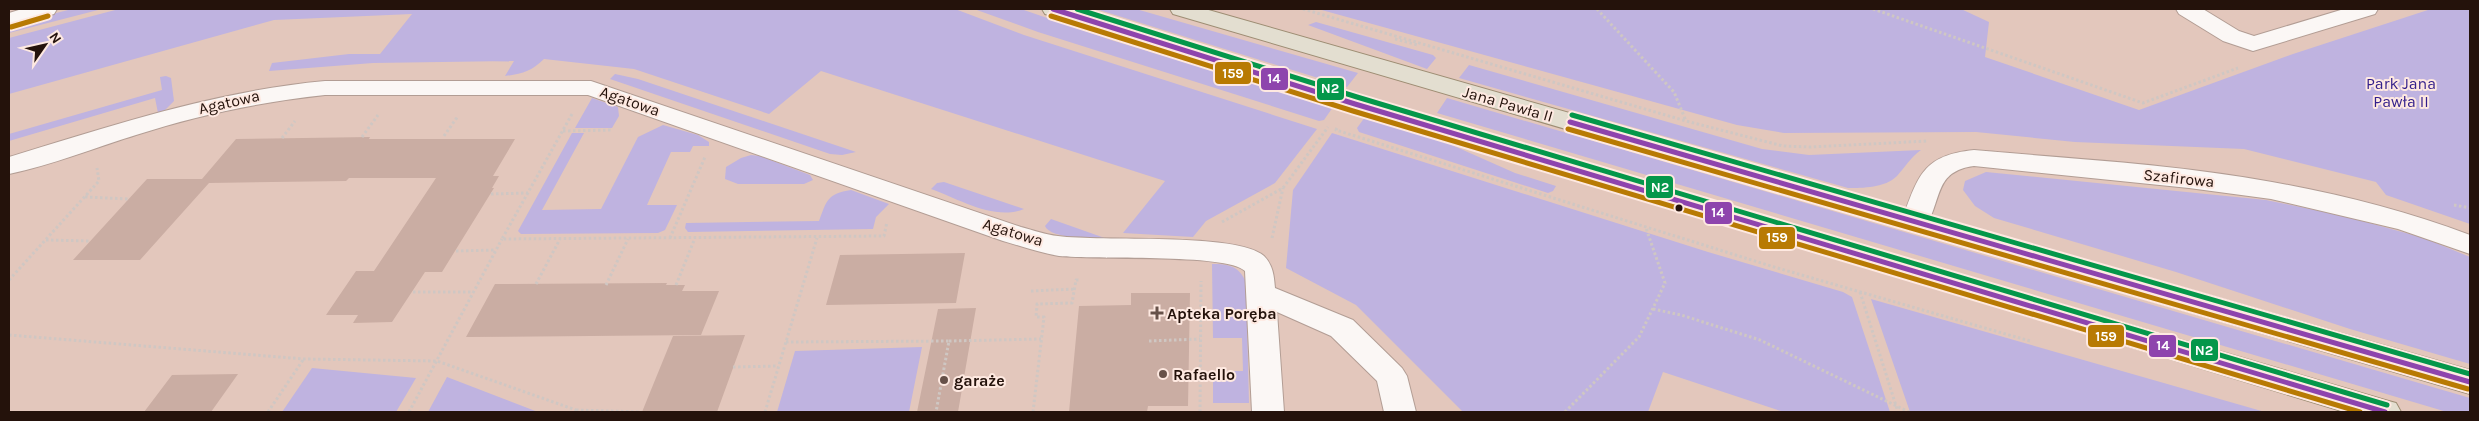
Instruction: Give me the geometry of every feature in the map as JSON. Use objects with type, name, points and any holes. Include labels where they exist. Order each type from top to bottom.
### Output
[{"type":"main road","points":[[1053,9],[1356,104],[2385,412]]},
{"type":"main road","name":"Jana Pawła II","points":[[1181,9],[1916,220],[2470,382]]},
{"type":"street","points":[[9,20],[46,9]]},
{"type":"street","points":[[2187,9],[2231,36],[2253,44],[2366,9]]},
{"type":"street","name":"Agatowa","points":[[9,166],[218,102],[283,90],[325,88],[592,88],[927,204],[1058,246],[1202,251],[1246,259]]},
{"type":"street","name":"Szafirowa","points":[[1916,220],[1929,182],[1937,170],[1953,161],[1974,158],[2189,179],[2271,190],[2348,206],[2407,222],[2470,245]]},
{"type":"street","points":[[1246,259],[1259,270],[1268,412]]},
{"type":"street","points":[[1260,293],[1342,328],[1391,376],[1400,412]]},
{"type":"path","points":[[1303,9],[1686,121],[1784,146],[1811,147],[1915,143]]},
{"type":"path","points":[[1597,9],[1674,92],[1686,121]]},
{"type":"path","points":[[1873,9],[2143,103],[2245,65],[2253,44]]},
{"type":"path","points":[[362,137],[384,108]]},
{"type":"path","points":[[409,412],[502,239],[575,109]]},
{"type":"path","points":[[444,136],[458,115]]},
{"type":"path","points":[[1340,124],[1336,130],[1860,292],[2032,341]]},
{"type":"path","points":[[1200,412],[1202,239],[1214,226],[1283,188],[1328,128]]},
{"type":"path","points":[[563,131],[612,130]]},
{"type":"path","points":[[9,280],[99,181],[94,140]]},
{"type":"path","points":[[670,238],[706,154]]},
{"type":"path","points":[[1246,259],[1271,244],[1283,188]]},
{"type":"path","points":[[491,194],[528,194]]},
{"type":"path","points":[[84,197],[129,199]]},
{"type":"path","points":[[502,239],[884,236],[885,224],[890,218]]},
{"type":"path","points":[[1565,412],[1639,337],[1665,283],[1646,227]]},
{"type":"path","points":[[676,285],[695,238]]},
{"type":"path","points":[[765,412],[817,238]]},
{"type":"path","points":[[536,284],[560,239]]},
{"type":"path","points":[[606,285],[628,239]]},
{"type":"path","points":[[46,240],[91,241]]},
{"type":"path","points":[[456,251],[496,250]]},
{"type":"path","points":[[1031,291],[1074,289],[1072,303],[1037,304],[1036,316],[1044,317],[1033,412]]},
{"type":"path","points":[[413,292],[474,292]]},
{"type":"path","points":[[1860,292],[1898,410]]},
{"type":"path","points":[[1653,309],[1681,315],[1760,340],[1898,410],[1909,412]]},
{"type":"path","points":[[9,335],[304,359],[436,361],[576,411],[642,412]]},
{"type":"path","points":[[786,342],[1041,339]]},
{"type":"path","points":[[1149,341],[1200,339]]},
{"type":"path","points":[[936,412],[948,341]]},
{"type":"path","points":[[268,412],[304,359]]},
{"type":"path","points":[[734,367],[778,366]]},
{"type":"green space","points":[[72,9],[102,9],[9,33],[9,25]]},
{"type":"green space","points":[[119,9],[955,9],[1024,35],[1317,129],[1275,183],[1206,221],[1193,237],[1123,233],[1165,181],[821,71],[769,114],[634,69],[544,59],[526,71],[505,76],[514,61],[373,63],[269,71],[272,63],[349,54],[380,54],[412,14],[274,20],[9,94],[9,38]]},
{"type":"green space","points":[[974,9],[1021,9],[1111,40],[1333,107],[1324,120],[1319,121],[1038,32]]},
{"type":"green space","points":[[1096,9],[1136,9],[1358,73],[1347,87]]},
{"type":"green space","name":"Park Jana Pawła II","points":[[1318,9],[1961,9],[1989,22],[1985,57],[2139,110],[2293,54],[2431,9],[2470,9],[2470,224],[2386,195],[2376,182],[2244,149],[2075,142],[1976,132],[1784,133],[1737,125]]},
{"type":"green space","points":[[1316,22],[1433,55],[1436,58],[1427,69],[1308,25]]},
{"type":"green space","points":[[1469,65],[1762,149],[1809,155],[1921,150],[1892,180],[1874,187],[1848,188],[1459,78]]},
{"type":"green space","points":[[615,74],[638,79],[856,152],[842,155],[830,154],[610,79]]},
{"type":"green space","points":[[166,76],[171,78],[174,101],[165,110],[158,113],[155,98],[9,141],[9,134],[162,90],[160,77]]},
{"type":"green space","points":[[592,98],[618,107],[619,116],[612,128],[575,128]]},
{"type":"green space","points":[[1447,98],[2470,398],[2470,412],[2447,412],[1437,113]]},
{"type":"green space","points":[[1365,117],[1445,142],[1515,173],[1556,186],[1553,191],[1548,193],[1359,132],[1357,128]]},
{"type":"green space","points":[[663,125],[698,135],[709,142],[709,146],[693,146],[690,152],[671,152],[647,205],[677,205],[665,230],[658,233],[521,234],[518,231],[572,133],[584,133],[542,210],[601,209],[638,137]]},
{"type":"green space","points":[[1332,133],[1708,252],[1843,292],[1852,297],[1890,412],[1784,412],[1663,372],[1648,412],[1463,412],[1356,305],[1286,268],[1293,190]]},
{"type":"green space","points":[[751,155],[760,156],[810,175],[813,180],[804,184],[738,184],[725,179],[726,167],[741,158]]},
{"type":"green space","points":[[1986,172],[2266,200],[2344,216],[2424,238],[2470,257],[2470,364],[2350,329],[2176,272],[1994,218],[1975,206],[1963,190],[1965,181]]},
{"type":"green space","points":[[944,182],[1024,209],[1013,212],[989,211],[931,189],[937,183]]},
{"type":"green space","points":[[851,190],[889,204],[876,217],[873,229],[688,232],[685,228],[686,223],[819,221],[826,203],[832,196]]},
{"type":"green space","points":[[1051,219],[1116,242],[1056,234],[1045,226]]},
{"type":"green space","points":[[1212,264],[1237,269],[1246,282],[1249,403],[1213,403],[1213,371],[1243,371],[1242,338],[1213,338]]},
{"type":"green space","points":[[1871,299],[2265,412],[1910,412]]},
{"type":"green space","points":[[922,347],[909,412],[777,412],[795,351]]},
{"type":"green space","points":[[312,368],[416,378],[396,412],[282,412]]},
{"type":"green space","points":[[447,377],[538,412],[428,412]]},
{"type":"building","points":[[370,137],[369,139],[515,139],[493,176],[499,176],[492,188],[494,188],[442,272],[425,272],[392,322],[353,323],[358,315],[326,315],[356,271],[374,271],[436,178],[349,178],[346,181],[209,183],[140,260],[73,260],[147,179],[202,179],[236,139]]},
{"type":"building","points":[[965,253],[956,303],[826,305],[840,255]]},
{"type":"building","points":[[667,283],[666,285],[685,285],[682,291],[719,291],[701,335],[466,337],[495,284]]},
{"type":"building","points":[[1131,293],[1190,293],[1188,406],[1148,406],[1147,412],[1069,412],[1079,306],[1131,305]]},
{"type":"building","name":"garaże","points":[[976,308],[958,412],[917,412],[938,309]]},
{"type":"building","points":[[745,335],[717,412],[642,412],[673,336]]},
{"type":"building","points":[[238,374],[211,412],[144,412],[172,375]]},
{"type":"transit line","name":"14","points":[[1053,9],[1355,104],[2385,412]]},
{"type":"transit line","name":"N2","points":[[1077,9],[1357,97],[2387,405]]},
{"type":"transit line","name":"159","points":[[11,27],[48,16]]},
{"type":"transit line","name":"159","points":[[1051,16],[1353,111],[2360,412]]},
{"type":"transit line","name":"N2","points":[[1572,115],[2470,374]]},
{"type":"transit line","name":"14","points":[[1570,122],[2470,382]]},
{"type":"transit line","name":"159","points":[[1568,129],[2468,389]]},
{"type":"place","name":"Apteka Poręba","points":[[1157,313]]},
{"type":"place","name":"Rafaello","points":[[1163,374]]},
{"type":"place","name":"garaże","points":[[944,380]]}]
